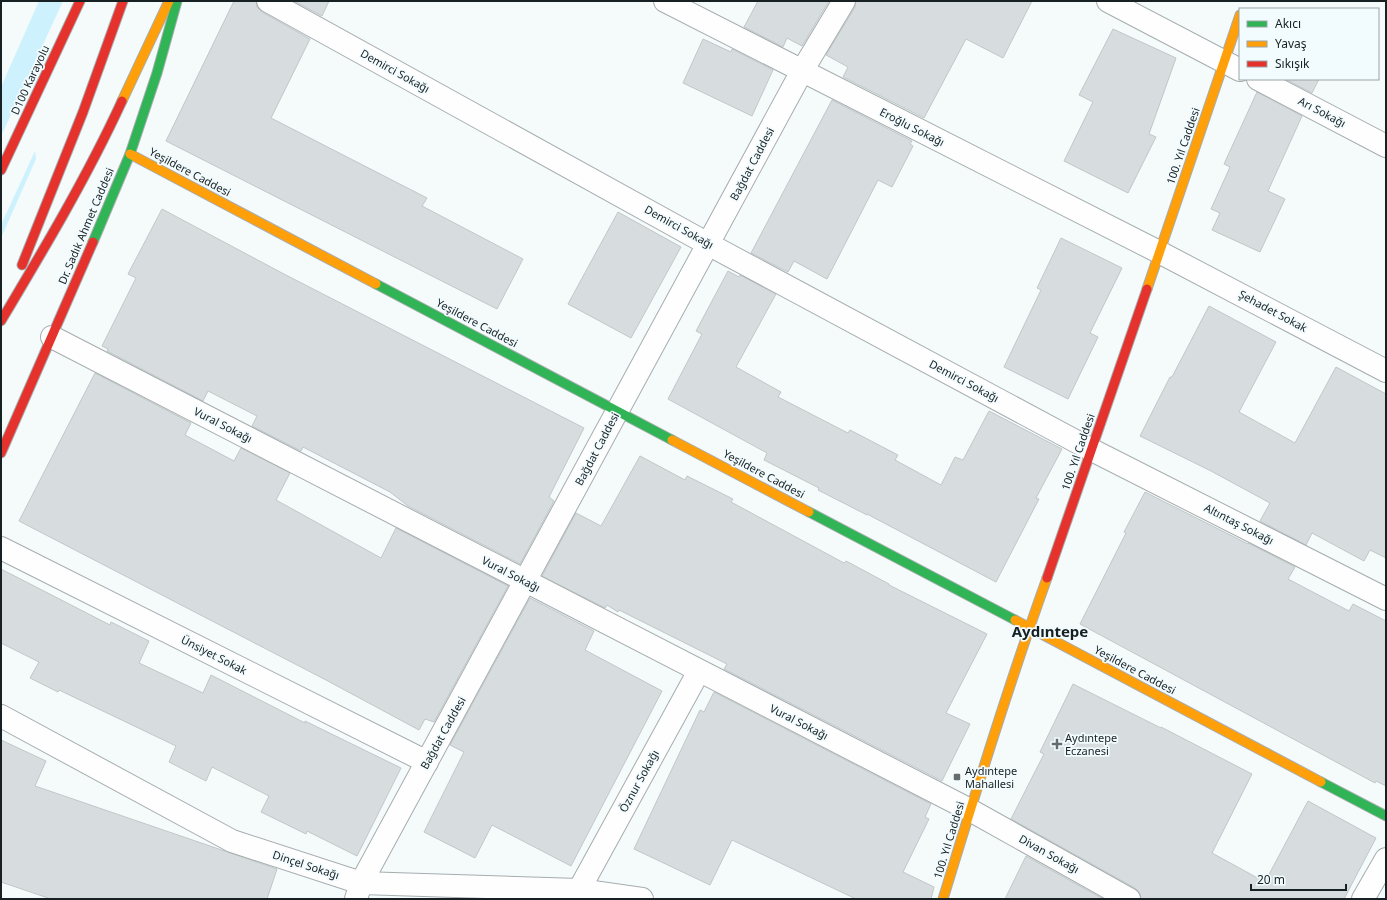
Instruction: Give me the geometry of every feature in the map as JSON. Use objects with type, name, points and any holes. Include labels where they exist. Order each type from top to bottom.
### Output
[{"type":"main road","name":"D100 Karayolu","points":[[1,170],[80,1]]},
{"type":"main road","points":[[1,316],[83,112],[122,1]]},
{"type":"main road","points":[[1,321],[53,234],[105,138],[169,1]]},
{"type":"main road","name":"Dr. Sadık Ahmet Caddesi","points":[[1,453],[130,154],[157,73],[177,1]]},
{"type":"main road","name":"100. Yıl Caddesi","points":[[943,899],[1029,628],[1092,450],[1159,252],[1232,66],[1239,21]]},
{"type":"main road","name":"Yeşildere Caddesi","points":[[130,154],[1386,816]]},
{"type":"street","name":"Demirci Sokağı","points":[[268,1],[708,244],[1092,450]]},
{"type":"street","name":"Eroğlu Sokağı","points":[[665,1],[1159,252]]},
{"type":"street","name":"Bağdat Caddesi","points":[[359,891],[427,762],[802,71],[844,1]]},
{"type":"street","points":[[1108,1],[1232,66]]},
{"type":"street","name":"Arı Sokağı","points":[[1260,80],[1386,146]]},
{"type":"street","name":"Şehadet Sokak","points":[[1159,252],[1386,370]]},
{"type":"street","name":"Vural Sokağı","points":[[52,337],[970,810]]},
{"type":"street","name":"Altıntaş Sokağı","points":[[1092,450],[1386,599]]},
{"type":"street","name":"Ünsiyet Sokak","points":[[1,548],[427,762]]},
{"type":"street","name":"Öznur Sokağı","points":[[579,890],[699,671]]},
{"type":"street","name":"Dinçel Sokağı","points":[[1,716],[232,841],[359,891],[579,890],[642,899]]},
{"type":"street","name":"Divan Sokağı","points":[[970,810],[1129,899]]},
{"type":"street","points":[[1364,899],[1386,859]]},
{"type":"shaded area","points":[[39,1],[63,1],[1,136],[1,87]]},
{"type":"shaded area","points":[[35,151],[36,159],[1,238],[1,225]]},
{"type":"building","points":[[234,1],[256,1],[257,7],[262,12],[310,39],[271,118],[427,198],[422,206],[523,259],[497,309],[166,141]]},
{"type":"building","points":[[294,1],[329,1],[322,16]]},
{"type":"building","points":[[758,1],[829,1],[802,46],[787,38],[783,47],[744,27]]},
{"type":"building","points":[[856,1],[1032,1],[1003,58],[966,39],[924,118],[843,77],[848,67],[826,55],[855,7]]},
{"type":"building","points":[[1113,29],[1176,58],[1149,134],[1156,137],[1128,193],[1064,161],[1093,102],[1079,95]]},
{"type":"building","points":[[703,39],[731,52],[732,49],[773,70],[752,116],[683,83]]},
{"type":"building","points":[[1287,80],[1318,80],[1312,93]]},
{"type":"building","points":[[1257,92],[1302,116],[1268,191],[1285,199],[1260,252],[1212,230],[1220,213],[1211,209],[1230,167],[1224,164]]},
{"type":"building","points":[[832,100],[912,141],[910,144],[913,146],[892,187],[878,180],[827,279],[794,261],[788,272],[751,253]]},
{"type":"building","points":[[162,209],[282,273],[584,428],[549,497],[554,501],[520,564],[408,506],[390,492],[303,447],[301,451],[252,426],[257,416],[208,391],[203,401],[107,351],[108,349],[102,346],[136,278],[128,274]]},
{"type":"building","points":[[618,212],[681,247],[631,338],[568,304]]},
{"type":"building","points":[[1061,238],[1122,268],[1090,333],[1098,337],[1068,399],[1004,367],[1041,290],[1037,288]]},
{"type":"building","points":[[728,271],[739,277],[740,275],[776,294],[736,367],[781,392],[778,397],[848,433],[850,430],[898,455],[895,460],[941,485],[955,457],[963,460],[989,411],[1062,449],[1036,498],[1039,499],[996,582],[818,490],[819,488],[764,460],[767,453],[668,399],[702,334],[696,331]]},
{"type":"building","points":[[1209,306],[1276,342],[1239,412],[1295,443],[1336,367],[1386,394],[1386,558],[1370,550],[1364,561],[1312,533],[1306,545],[1260,521],[1270,503],[1211,471],[1140,436]]},
{"type":"building","points":[[95,373],[191,423],[185,435],[234,461],[241,448],[290,473],[276,500],[381,558],[396,528],[508,586],[434,722],[425,719],[419,730],[326,680],[19,521]]},
{"type":"building","points":[[640,456],[685,480],[687,476],[733,499],[731,502],[844,563],[846,561],[889,585],[987,634],[946,713],[970,724],[942,781],[724,669],[727,664],[619,610],[618,612],[607,605],[605,608],[542,576],[576,513],[601,526]]},
{"type":"building","points":[[1145,492],[1295,567],[1288,579],[1349,611],[1353,604],[1386,621],[1386,786],[1376,781],[1375,783],[1080,624]]},
{"type":"building","points":[[1,569],[110,625],[111,622],[149,641],[139,663],[203,693],[211,675],[305,723],[305,721],[401,768],[357,856],[307,831],[306,834],[261,812],[269,796],[212,767],[206,781],[169,762],[176,746],[59,690],[58,692],[30,678],[39,662],[1,643]]},
{"type":"building","points":[[530,598],[594,631],[585,650],[662,691],[571,866],[492,825],[475,858],[424,832],[464,752],[450,745]]},
{"type":"building","points":[[1073,684],[1252,774],[1212,853],[1265,882],[1308,801],[1376,838],[1344,899],[1141,899],[1140,893],[1135,888],[1011,819],[1044,754],[1040,752]]},
{"type":"building","points":[[714,692],[931,804],[925,817],[929,819],[903,872],[934,887],[931,899],[856,899],[732,840],[710,885],[634,849],[700,710],[704,712]]},
{"type":"building","points":[[1,740],[46,761],[35,786],[277,869],[267,899],[51,899],[1,882]]},
{"type":"building","points":[[1026,856],[1103,899],[1005,899]]},
{"type":"traffic: fast","points":[[93,242],[130,154],[157,73],[177,1]]},
{"type":"traffic: fast","points":[[376,284],[672,440]]},
{"type":"traffic: fast","points":[[809,512],[1015,620]]},
{"type":"traffic: fast","points":[[1321,782],[1386,816]]},
{"type":"traffic: slow","points":[[122,101],[169,1]]},
{"type":"traffic: slow","points":[[1147,289],[1239,18]]},
{"type":"traffic: slow","points":[[130,154],[376,284]]},
{"type":"traffic: slow","points":[[672,440],[809,512]]},
{"type":"traffic: slow","points":[[943,899],[980,778],[1047,578]]},
{"type":"traffic: slow","points":[[1015,620],[1321,782]]},
{"type":"traffic: jam","points":[[1,170],[80,1]]},
{"type":"traffic: jam","points":[[22,265],[83,112],[123,1]]},
{"type":"traffic: jam","points":[[1,321],[80,185],[122,101]]},
{"type":"traffic: jam","points":[[1,453],[93,242]]},
{"type":"traffic: jam","points":[[1047,578],[1147,289]]},
{"type":"place","name":"Aydıntepe Eczanesi","points":[[1057,744]]},
{"type":"place","name":"Aydıntepe Mahallesi","points":[[957,777]]},
{"type":"district","name":"Aydıntepe","points":[[1050,632]]}]
